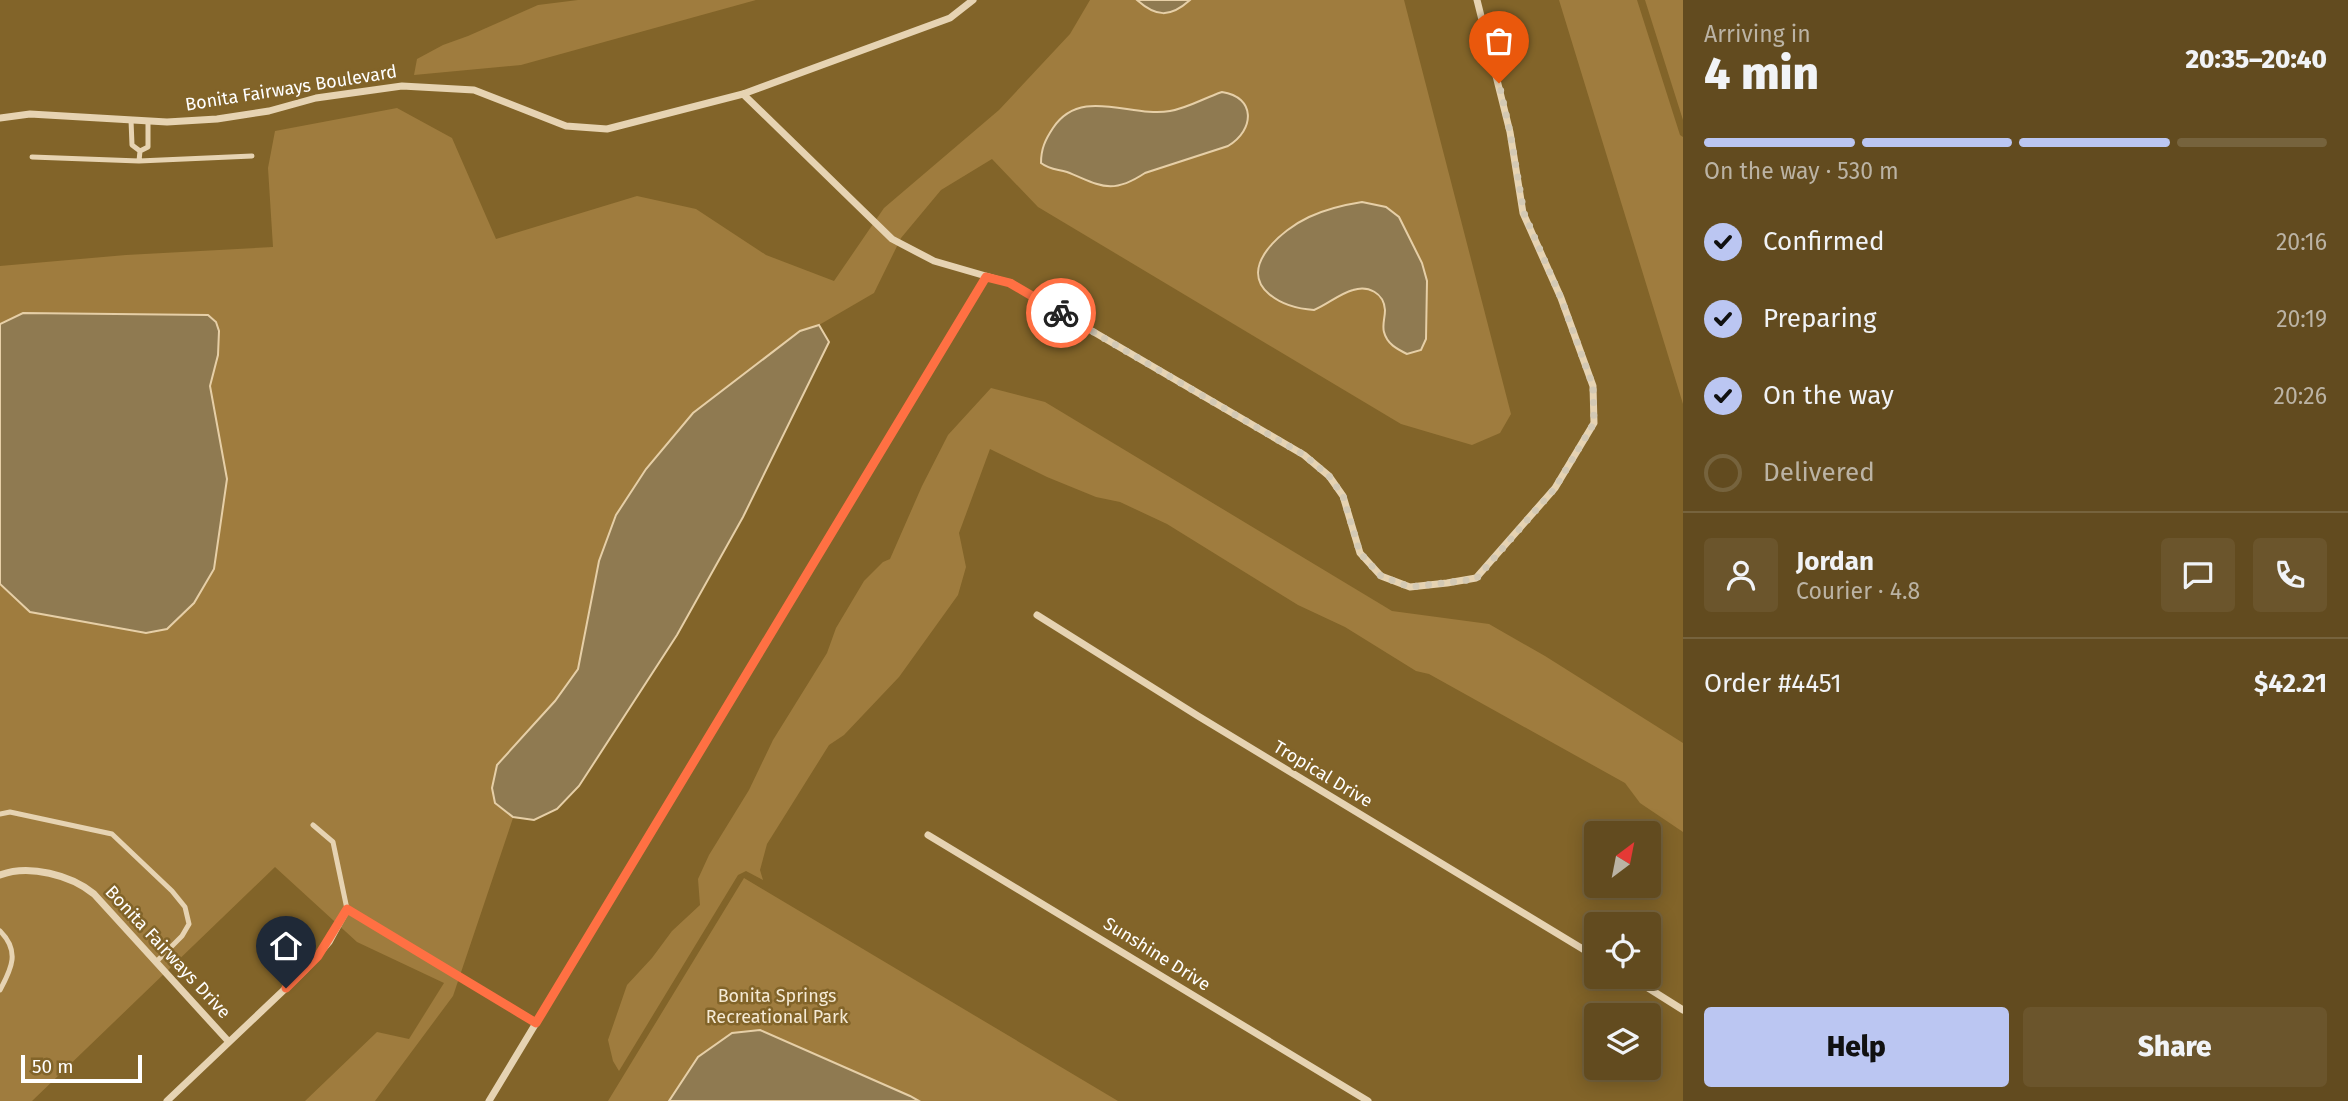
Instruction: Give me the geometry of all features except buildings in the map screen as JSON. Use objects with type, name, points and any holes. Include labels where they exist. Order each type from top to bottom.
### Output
[{"type":"street","name":"Bonita Fairways Boulevard","points":[[0,118],[30,114],[148,121],[217,119],[269,111],[316,97],[402,86],[474,90],[566,126],[607,130],[743,94],[950,18],[973,0]]},
{"type":"street","points":[[743,94],[892,239],[934,261],[1010,283],[1304,455],[1329,476],[1343,496],[1360,553],[1381,576],[1410,587],[1476,579],[1555,488],[1594,423],[1593,386],[1561,298],[1524,213],[1510,132],[1477,0]]},
{"type":"street","points":[[489,1101],[986,277]]},
{"type":"street","name":"Tropical Drive","points":[[1037,615],[1584,950]]},
{"type":"street","name":"Sunshine Drive","points":[[928,835],[1368,1101]]},
{"type":"street","name":"Bonita Fairways Drive","points":[[0,875],[14,871],[36,872],[81,884],[94,894],[229,1042]]},
{"type":"street","points":[[167,1101],[318,956],[347,909],[536,1023]]},
{"type":"street","points":[[1650,989],[1683,1010]]},
{"type":"lane","points":[[131,120],[132,145],[140,151]]},
{"type":"lane","points":[[140,151],[148,147],[148,121]]},
{"type":"lane","points":[[139,161],[140,151]]},
{"type":"lane","points":[[32,157],[139,161],[251,156]]},
{"type":"lane","points":[[0,814],[10,812],[112,834],[156,875],[185,907],[189,924],[182,936],[156,962]]},
{"type":"lane","points":[[313,825],[333,842],[347,909]]},
{"type":"lane","points":[[0,931],[12,950],[12,967],[0,990]]},
{"type":"green space","points":[[578,0],[756,0],[521,65],[414,75],[417,59],[443,45],[538,5]]},
{"type":"green space","points":[[1090,0],[1404,0],[1511,414],[1500,433],[1472,445],[1401,424],[1038,207],[992,159],[941,190],[901,238],[874,293],[819,325],[829,342],[743,517],[677,635],[579,786],[557,809],[534,820],[513,818],[453,996],[375,1101],[305,1101],[377,1032],[409,1039],[444,983],[357,942],[275,867],[32,1101],[0,1101],[0,266],[126,255],[273,247],[268,168],[275,131],[397,108],[452,138],[496,239],[637,196],[696,209],[766,255],[834,281],[884,208],[999,110],[1070,34]]},
{"type":"green space","points":[[1559,0],[1637,0],[1680,135],[1683,137],[1683,404]]},
{"type":"green space","points":[[1645,0],[1683,0],[1683,120]]},
{"type":"green space","points":[[991,388],[1045,402],[1392,611],[1489,624],[1683,743],[1683,832],[1640,803],[1625,783],[1429,674],[1416,671],[1345,627],[1298,605],[1167,524],[1120,502],[1096,497],[1047,477],[990,449],[959,533],[966,567],[958,595],[899,677],[844,735],[829,745],[767,844],[760,870],[763,880],[746,871],[738,875],[619,1071],[613,1061],[608,1040],[627,985],[672,931],[700,905],[698,879],[709,855],[749,790],[773,740],[827,653],[836,628],[864,581],[883,562],[890,559],[948,435]]},
{"type":"green space","name":"Bonita Springs Recreational Park","points":[[744,878],[1118,1101],[608,1101]]},
{"type":"shaded area","points":[[1137,0],[1190,0],[1176,10],[1163,13],[1150,10]]},
{"type":"shaded area","points":[[1222,92],[1241,100],[1248,115],[1243,132],[1228,146],[1114,186],[1097,184],[1041,163],[1044,145],[1053,128],[1064,115],[1078,109],[1107,106],[1139,111],[1170,111]]},
{"type":"shaded area","points":[[1362,202],[1386,207],[1399,217],[1422,263],[1427,281],[1426,339],[1421,350],[1407,354],[1390,343],[1383,329],[1384,304],[1374,292],[1359,289],[1348,292],[1314,310],[1284,304],[1269,294],[1260,283],[1258,272],[1261,261],[1267,250],[1287,230],[1322,212]]},
{"type":"shaded area","points":[[23,313],[208,315],[216,322],[219,331],[218,355],[210,386],[227,479],[214,569],[194,603],[167,629],[146,633],[30,612],[0,584],[0,324]]},
{"type":"shaded area","points":[[819,325],[829,342],[743,517],[677,635],[579,786],[557,809],[534,820],[513,817],[495,803],[492,788],[497,765],[555,701],[578,669],[599,561],[616,515],[646,469],[693,413],[800,331]]},
{"type":"shaded area","points":[[760,1030],[919,1101],[669,1101],[698,1057],[732,1033]]},
{"type":"way so far","points":[[1061,313],[1304,455],[1329,476],[1343,496],[1360,553],[1381,576],[1410,587],[1476,579],[1555,488],[1594,423],[1593,386],[1561,298],[1524,213],[1499,83]]},
{"type":"route","points":[[286,988],[318,956],[347,909],[536,1023],[986,277],[1010,283],[1061,313]]}]
